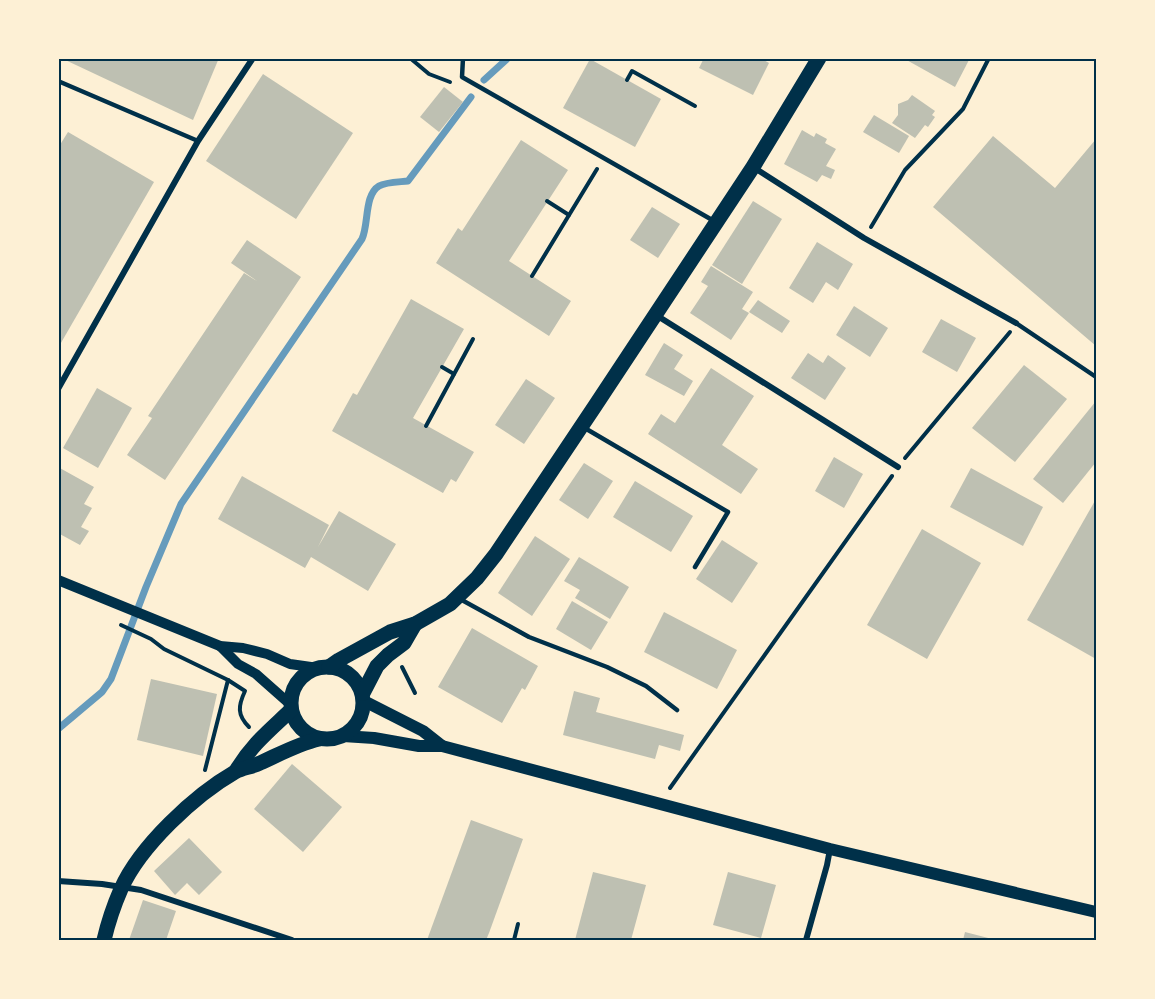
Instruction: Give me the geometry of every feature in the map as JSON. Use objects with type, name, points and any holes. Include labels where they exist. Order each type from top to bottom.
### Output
[{"type":"main road","points":[[324,667],[340,669],[350,675],[358,683],[363,697],[363,709],[357,726],[343,736],[331,740],[309,735],[295,720],[291,708],[292,693],[298,682],[307,673],[339,660],[390,632],[415,624],[450,604],[477,578],[496,554],[753,167],[819,58]]},
{"type":"main road","points":[[363,697],[378,666],[404,643],[415,624]]},
{"type":"main road","points":[[363,697],[423,731],[442,746]]},
{"type":"main road","points":[[236,771],[259,739],[291,708]]},
{"type":"main road","points":[[343,736],[374,738],[419,746],[442,746],[830,849],[1096,912]]},
{"type":"main road","points":[[104,940],[122,887],[134,866],[152,842],[182,811],[236,771],[258,765],[302,743],[319,739]]},
{"type":"street","points":[[58,389],[198,141],[253,58]]},
{"type":"street","points":[[753,167],[864,238],[1016,323]]},
{"type":"street","points":[[656,314],[898,467]]},
{"type":"street","points":[[58,580],[220,646],[243,648],[267,654],[290,664],[324,667]]},
{"type":"street","points":[[220,646],[238,664],[256,674],[291,708]]},
{"type":"street","points":[[806,940],[830,849]]},
{"type":"street","points":[[58,881],[141,890],[292,940]]},
{"type":"lane","points":[[463,58],[462,77],[716,222]]},
{"type":"lane","points":[[58,81],[198,141]]},
{"type":"lane","points":[[1016,323],[1096,377]]},
{"type":"lane","points":[[581,426],[728,512],[695,567]]},
{"type":"lane","points":[[457,598],[529,637],[607,667],[646,686],[677,710]]},
{"type":"path","points":[[410,58],[429,74],[452,83],[462,77]]},
{"type":"path","points":[[864,238],[905,170],[963,110],[989,58]]},
{"type":"path","points":[[627,80],[632,71],[694,106]]},
{"type":"path","points":[[532,276],[604,158]]},
{"type":"path","points":[[547,201],[568,215]]},
{"type":"path","points":[[670,788],[898,467],[1007,337],[1016,323]]},
{"type":"path","points":[[426,426],[473,339]]},
{"type":"path","points":[[442,368],[454,374]]},
{"type":"path","points":[[114,622],[151,639],[164,649],[228,680],[245,691],[239,704],[239,711],[251,730]]},
{"type":"path","points":[[402,667],[415,693]]},
{"type":"path","points":[[205,771],[228,680]]},
{"type":"path","points":[[514,940],[518,924]]},
{"type":"building","points":[[61,58],[219,58],[193,120]]},
{"type":"building","points":[[704,58],[760,58],[769,63],[753,95],[699,68]]},
{"type":"building","points":[[903,58],[970,58],[955,87]]},
{"type":"building","points":[[590,59],[661,99],[635,147],[563,108]]},
{"type":"building","points":[[263,74],[353,133],[296,219],[206,161]]},
{"type":"building","points":[[444,87],[463,102],[439,132],[420,117]]},
{"type":"building","points":[[912,95],[935,111],[932,115],[935,117],[928,127],[925,125],[915,138],[892,123],[898,115],[898,104],[908,100]]},
{"type":"building","points":[[874,115],[909,136],[899,153],[863,132]]},
{"type":"building","points":[[802,130],[814,137],[816,133],[827,139],[825,143],[836,149],[826,166],[835,170],[831,179],[822,175],[817,182],[784,164]]},
{"type":"building","points":[[68,132],[154,182],[58,348],[58,148]]},
{"type":"building","points":[[993,136],[1055,188],[1096,139],[1096,346],[933,207]]},
{"type":"building","points":[[521,140],[568,170],[509,261],[571,301],[549,336],[436,263],[458,228],[462,231]]},
{"type":"building","points":[[753,201],[782,219],[742,284],[712,265]]},
{"type":"building","points":[[652,207],[680,224],[658,258],[630,240]]},
{"type":"building","points":[[247,240],[301,277],[165,480],[127,455],[152,418],[148,416],[244,273],[257,281],[231,263]]},
{"type":"building","points":[[817,242],[853,264],[838,290],[826,282],[813,303],[789,288]]},
{"type":"building","points":[[711,266],[753,292],[742,309],[749,313],[731,340],[690,313],[708,286],[701,282]]},
{"type":"building","points":[[411,299],[464,329],[413,418],[474,452],[456,482],[451,479],[443,493],[332,431],[353,393],[357,395]]},
{"type":"building","points":[[758,300],[790,321],[782,333],[749,312]]},
{"type":"building","points":[[854,306],[888,328],[870,357],[836,335]]},
{"type":"building","points":[[941,319],[976,338],[957,372],[922,352]]},
{"type":"building","points":[[664,343],[683,355],[674,369],[693,381],[684,396],[645,375]]},
{"type":"building","points":[[808,353],[823,363],[828,355],[846,368],[825,400],[791,378]]},
{"type":"building","points":[[1024,365],[1067,399],[1015,462],[972,428]]},
{"type":"building","points":[[711,368],[754,396],[722,445],[758,469],[741,494],[648,434],[661,414],[675,423]]},
{"type":"building","points":[[526,379],[555,398],[524,444],[495,425]]},
{"type":"building","points":[[97,388],[132,408],[98,468],[63,448]]},
{"type":"building","points":[[1096,401],[1096,462],[1063,503],[1033,479]]},
{"type":"building","points":[[834,457],[863,474],[844,508],[815,491]]},
{"type":"building","points":[[584,463],[613,481],[588,519],[559,500]]},
{"type":"building","points":[[58,467],[94,487],[84,504],[92,508],[81,527],[89,531],[80,545],[58,533]]},
{"type":"building","points":[[971,468],[1043,507],[1023,546],[950,507]]},
{"type":"building","points":[[242,476],[329,525],[318,547],[339,511],[396,544],[368,591],[311,557],[305,568],[218,519]]},
{"type":"building","points":[[635,481],[693,516],[671,552],[613,517]]},
{"type":"building","points":[[1096,499],[1096,659],[1027,620]]},
{"type":"building","points":[[922,529],[981,563],[927,659],[867,625]]},
{"type":"building","points":[[535,536],[570,559],[532,616],[498,593]]},
{"type":"building","points":[[722,540],[758,563],[732,603],[696,579]]},
{"type":"building","points":[[579,557],[629,587],[610,619],[575,598],[580,590],[564,581]]},
{"type":"building","points":[[572,601],[608,622],[591,650],[556,629]]},
{"type":"building","points":[[664,612],[737,650],[717,689],[644,652]]},
{"type":"building","points":[[472,628],[538,666],[525,690],[522,688],[502,723],[438,687]]},
{"type":"building","points":[[151,679],[217,694],[203,756],[137,740]]},
{"type":"building","points":[[574,691],[600,698],[596,712],[684,735],[680,751],[659,745],[655,759],[563,735]]},
{"type":"building","points":[[292,764],[342,807],[303,852],[254,809]]},
{"type":"building","points":[[471,820],[523,839],[489,933],[486,940],[427,940]]},
{"type":"building","points":[[189,838],[222,872],[199,895],[187,883],[175,895],[154,871]]},
{"type":"building","points":[[593,872],[646,885],[631,940],[575,940]]},
{"type":"building","points":[[728,872],[776,885],[761,938],[713,925]]},
{"type":"building","points":[[143,900],[176,911],[166,940],[129,940]]},
{"type":"building","points":[[965,932],[996,940],[963,940]]},
{"type":"waterway","points":[[484,80],[508,58]]},
{"type":"waterway","points":[[58,729],[102,692],[111,679],[181,504],[362,239],[374,190],[385,184],[408,181],[471,97]]}]
